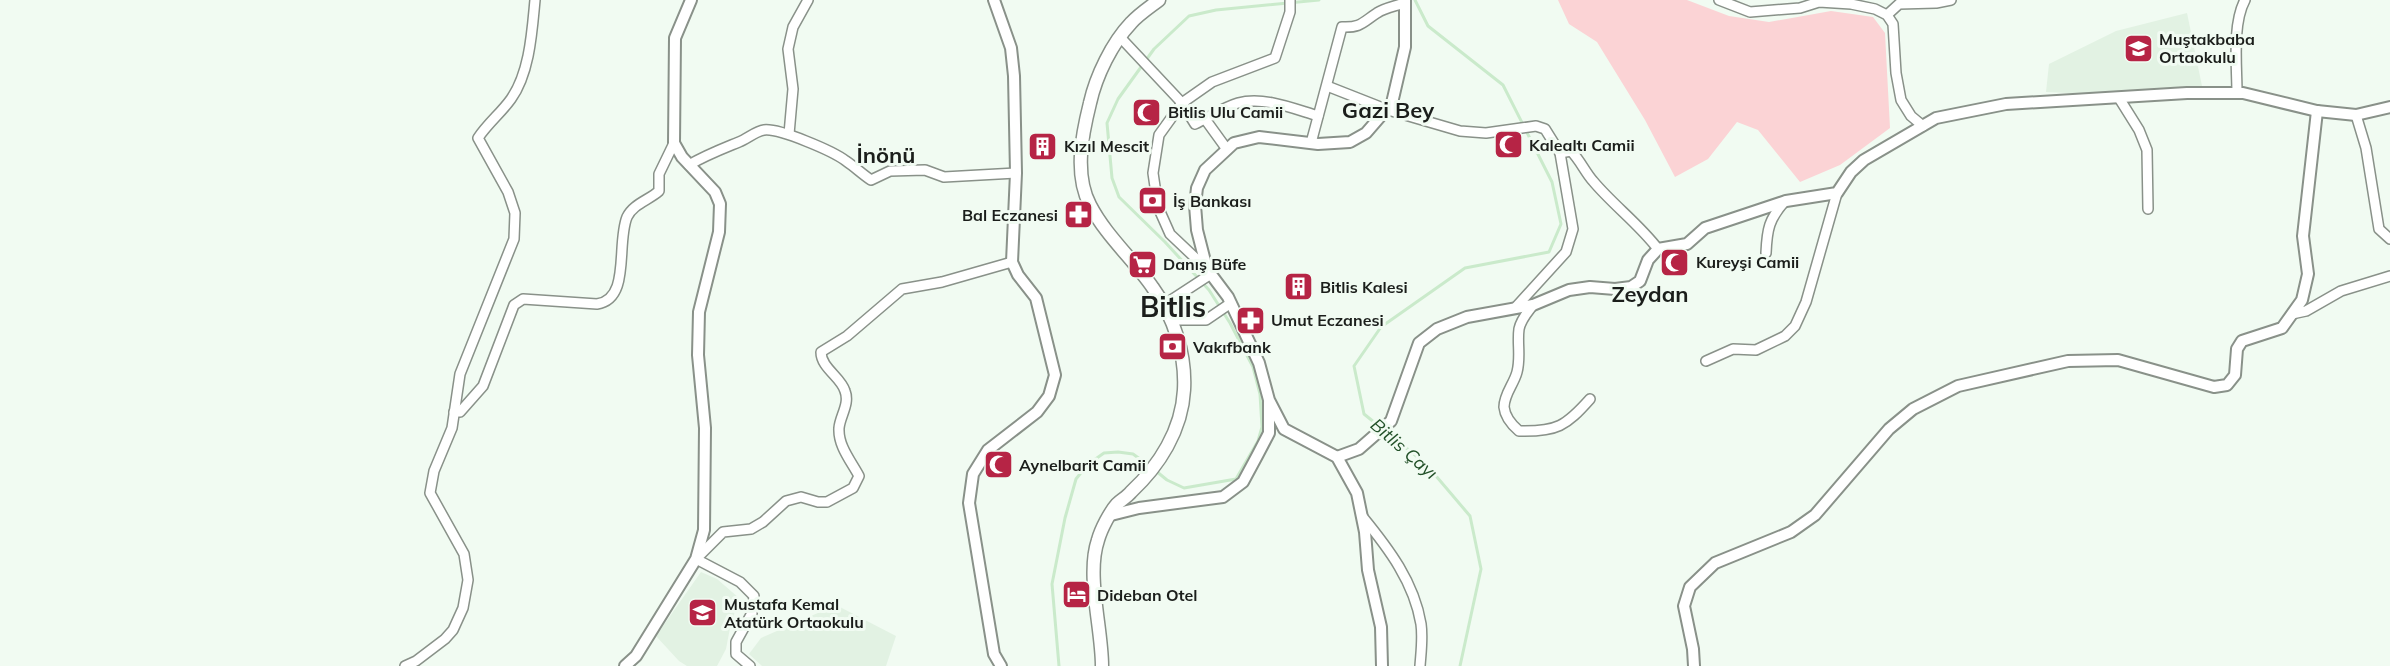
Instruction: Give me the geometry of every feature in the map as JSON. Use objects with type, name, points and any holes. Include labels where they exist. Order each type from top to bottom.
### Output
[{"type":"main road","points":[[1102,666],[1093,564],[1098,539],[1116,505],[1146,475],[1172,439],[1184,392],[1181,345],[1171,320],[1154,289],[1121,250],[1089,204],[1081,171],[1082,143],[1093,89],[1120,37],[1131,22],[1159,0]]},
{"type":"street","points":[[405,666],[416,661],[453,630],[465,598],[468,580],[464,554],[430,494],[434,471],[452,428],[460,374],[514,239],[515,213],[508,192],[478,138],[486,125],[512,98],[523,72],[532,33],[535,0]]},
{"type":"street","points":[[454,412],[460,412],[483,386],[514,305],[518,301],[523,299],[597,304],[607,302],[614,296],[618,289],[621,243],[627,217],[636,206],[659,191],[659,174],[674,143],[675,38],[691,0]]},
{"type":"street","points":[[789,134],[793,89],[788,48],[793,27],[808,0]]},
{"type":"street","points":[[994,0],[1011,48],[1014,76],[1016,173],[1012,262],[1018,275],[1036,298],[1055,375],[1049,396],[1037,412],[988,450],[973,474],[969,503],[994,654],[1001,666]]},
{"type":"street","points":[[1290,0],[1290,12],[1275,58],[1212,82],[1182,104],[1159,135],[1153,173],[1158,207],[1170,234],[1208,273],[1229,304],[1259,363],[1269,400],[1284,429],[1337,457],[1357,493],[1368,570],[1381,627],[1382,666]]},
{"type":"street","points":[[1719,0],[1750,12],[1800,8],[1819,2],[1851,4],[1875,9],[1887,15],[1893,24],[1896,74],[1901,100],[1911,116],[1923,126]]},
{"type":"street","points":[[1887,15],[1899,4],[1936,3],[1951,0]]},
{"type":"street","points":[[2236,93],[2237,40],[2241,6],[2245,0]]},
{"type":"street","points":[[1208,273],[1197,230],[1195,205],[1197,188],[1205,170],[1234,142],[1259,137],[1311,143],[1350,142],[1366,133],[1392,103],[1404,47],[1405,1],[1377,12],[1368,22],[1352,27],[1342,27],[1311,143]]},
{"type":"street","points":[[1120,37],[1182,104],[1195,124],[1238,103],[1252,101],[1267,102],[1318,116]]},
{"type":"street","points":[[1327,86],[1388,110],[1460,131],[1486,133],[1536,126],[1545,129],[1560,153],[1573,229],[1566,252],[1515,308]]},
{"type":"street","points":[[1706,360],[1733,349],[1756,350],[1785,336],[1795,326],[1806,302],[1838,193],[1851,172],[1864,160],[1936,118],[2006,104],[2187,93],[2236,93],[2317,111],[2356,115],[2390,107]]},
{"type":"street","points":[[2119,98],[2139,130],[2147,150],[2148,209]]},
{"type":"street","points":[[1694,666],[1694,649],[1684,606],[1690,587],[1715,563],[1791,532],[1815,516],[1889,429],[1914,409],[1959,386],[2068,361],[2118,360],[2214,387],[2227,385],[2235,375],[2236,349],[2242,341],[2282,328],[2302,300],[2308,274],[2303,236],[2317,111]]},
{"type":"street","points":[[2356,115],[2366,148],[2379,229],[2390,239]]},
{"type":"street","points":[[1204,119],[1226,148]]},
{"type":"street","points":[[689,165],[710,153],[765,130],[789,134],[845,160],[871,180],[890,171],[925,170],[944,177],[1016,173]]},
{"type":"street","points":[[674,143],[682,157],[715,192],[720,204],[719,232],[699,312],[698,355],[705,428],[705,499],[704,530],[696,559]]},
{"type":"street","points":[[1560,153],[1571,151],[1590,179],[1647,235],[1658,249]]},
{"type":"street","points":[[1337,457],[1359,449],[1391,421],[1419,343],[1437,329],[1467,317],[1533,305],[1569,290],[1590,287],[1616,289],[1631,287],[1640,281],[1648,260],[1658,249],[1687,244],[1705,228],[1786,201],[1838,193]]},
{"type":"street","points":[[1766,253],[1767,233],[1772,216],[1786,201]]},
{"type":"street","points":[[625,666],[636,656],[696,559],[723,532],[751,529],[763,522],[786,501],[801,497],[827,502],[853,488],[859,476],[840,442],[839,428],[847,403],[845,391],[822,360],[820,352],[847,336],[902,289],[942,282],[1012,262]]},
{"type":"street","points":[[1162,306],[1208,273]]},
{"type":"street","points":[[2292,315],[2307,311],[2341,291],[2390,276]]},
{"type":"street","points":[[1171,320],[1206,320],[1229,304]]},
{"type":"street","points":[[1533,305],[1522,319],[1519,330],[1521,353],[1517,374],[1508,390],[1504,408],[1510,422],[1520,430],[1554,429],[1572,420],[1590,399]]},
{"type":"street","points":[[1111,515],[1139,508],[1223,497],[1243,482],[1269,433],[1269,400]]},
{"type":"street","points":[[1362,516],[1393,554],[1416,600],[1421,627],[1420,666]]},
{"type":"street","points":[[696,559],[740,582],[754,596],[752,614],[736,642],[736,654],[750,666]]},
{"type":"shaded area","points":[[1558,0],[1687,0],[1729,16],[1769,22],[1831,11],[1873,17],[1885,33],[1890,128],[1840,165],[1800,182],[1758,130],[1737,122],[1708,159],[1675,177],[1645,120],[1597,42],[1569,24]]},
{"type":"shaded area","name":"Muştakbaba Ortaokulu","points":[[2187,13],[2202,86],[2113,95],[2046,92],[2049,64],[2116,31]]},
{"type":"shaded area","name":"Mustafa Kemal Atatürk Ortaokulu","points":[[701,572],[717,579],[739,598],[726,649],[717,666],[687,666],[679,661],[656,636]]},
{"type":"shaded area","points":[[836,605],[896,636],[886,666],[762,666],[749,654],[761,638]]},
{"type":"waterway","points":[[1156,471],[1167,480],[1184,488],[1236,479],[1258,441],[1262,427],[1260,394],[1253,367],[1230,323],[1209,290],[1119,197],[1112,178],[1107,123],[1118,99],[1154,49],[1189,16],[1216,10],[1319,0]]},
{"type":"waterway","name":"Bitlis Çayı","points":[[1380,427],[1364,414],[1354,366],[1381,327],[1465,268],[1549,252],[1561,224],[1552,182],[1503,85],[1428,26],[1415,0]]},
{"type":"waterway","name":"Bitlis Çayı","points":[[1385,431],[1425,463],[1470,516],[1481,569],[1460,666]]},
{"type":"waterway","points":[[1059,666],[1052,584],[1065,518],[1076,479],[1087,465],[1104,453],[1133,454],[1151,467]]},
{"type":"place","name":"Muştakbaba Ortaokulu","points":[[2138,48]]},
{"type":"place","name":"Bitlis Ulu Camii","points":[[1147,112]]},
{"type":"place","name":"Kalealtı Camii","points":[[1508,145]]},
{"type":"place","name":"Kızıl Mescit","points":[[1043,146]]},
{"type":"place","name":"İş Bankası","points":[[1152,201]]},
{"type":"place","name":"Bal Eczanesi","points":[[1079,215]]},
{"type":"place","name":"Kureyşi Camii","points":[[1675,262]]},
{"type":"place","name":"Danış Büfe","points":[[1142,264]]},
{"type":"place","name":"Bitlis Kalesi","points":[[1299,287]]},
{"type":"place","name":"Umut Eczanesi","points":[[1250,320]]},
{"type":"place","name":"Vakıfbank","points":[[1172,347]]},
{"type":"place","name":"Aynelbarit Camii","points":[[998,465]]},
{"type":"place","name":"Dideban Otel","points":[[1076,595]]},
{"type":"place","name":"Mustafa Kemal Atatürk Ortaokulu","points":[[703,613]]},
{"type":"district","name":"Gazi Bey","points":[[1388,110]]},
{"type":"district","name":"İnönü","points":[[886,155]]},
{"type":"district","name":"Zeydan","points":[[1650,294]]},
{"type":"district","name":"Bitlis","points":[[1173,307]]}]
